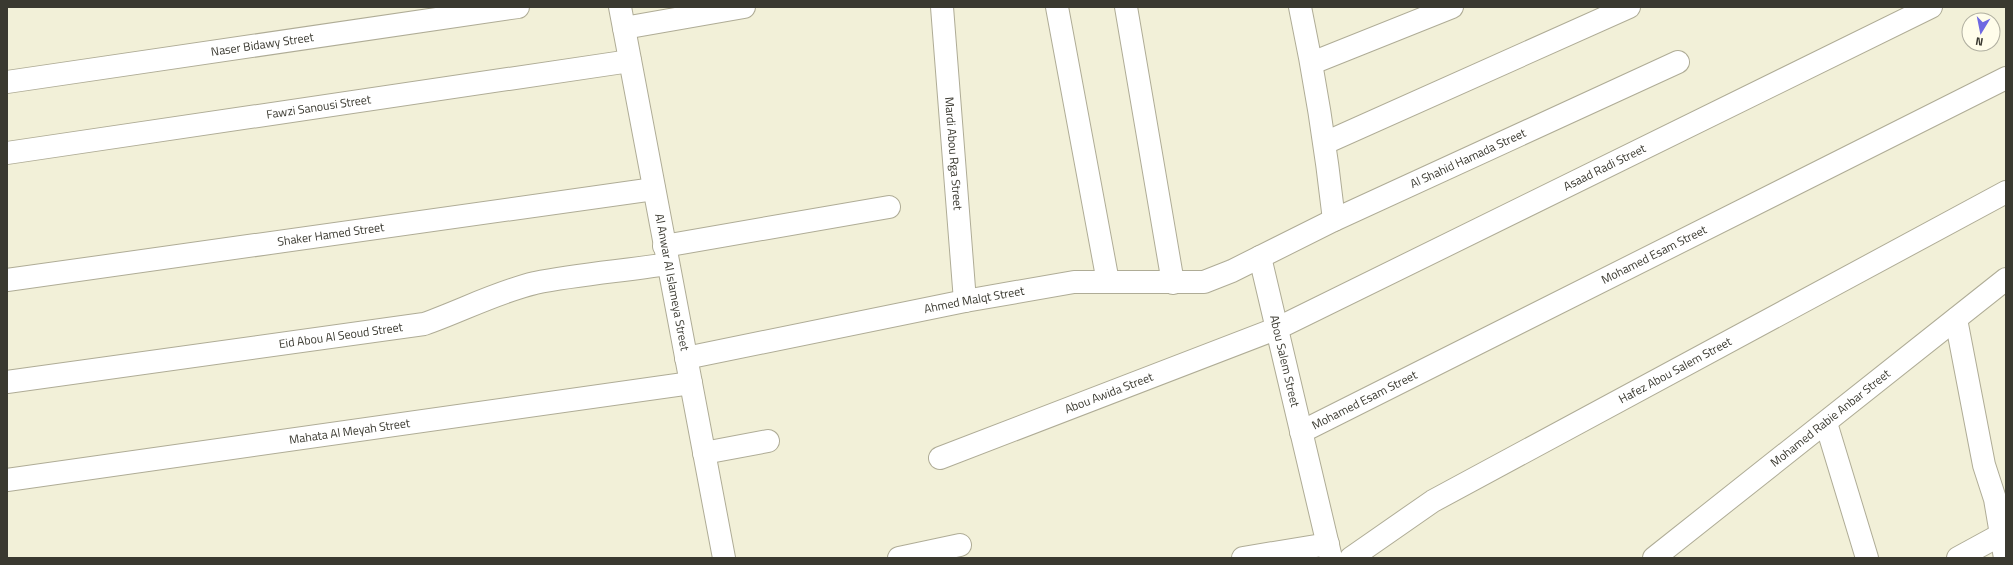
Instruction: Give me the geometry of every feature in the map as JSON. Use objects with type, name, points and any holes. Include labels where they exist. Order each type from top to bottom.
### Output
[{"type":"street","name":"Naser Bidawy Street","points":[[7,82],[518,7]]},
{"type":"street","name":"Al Anwar Al Islameya Street","points":[[620,7],[724,558]]},
{"type":"street","points":[[624,28],[744,7]]},
{"type":"street","name":"Mardi Abou Rga Street","points":[[942,7],[964,301]]},
{"type":"street","points":[[1057,7],[1108,282]]},
{"type":"street","points":[[1126,7],[1173,283]]},
{"type":"street","points":[[1300,7],[1312,63],[1325,143],[1334,220]]},
{"type":"street","points":[[1312,63],[1452,7]]},
{"type":"street","points":[[1325,143],[1630,7]]},
{"type":"street","name":"Asaad Radi Street","points":[[1278,328],[1931,7]]},
{"type":"street","name":"Fawzi Sanousi Street","points":[[7,153],[630,61]]},
{"type":"street","name":"Al Shahid Hamada Street","points":[[1260,257],[1334,220],[1678,62]]},
{"type":"street","name":"Mohamed Esam Street","points":[[1302,432],[2006,78]]},
{"type":"street","name":"Shaker Hamed Street","points":[[7,280],[654,189]]},
{"type":"street","name":"Hafez Abou Salem Street","points":[[1351,558],[1433,501],[2006,192]]},
{"type":"street","name":"Eid Abou Al Seoud Street","points":[[7,382],[424,324],[474,304],[535,284],[889,207]]},
{"type":"street","name":"Ahmed Malqt Street","points":[[686,358],[964,301],[1074,282],[1204,282],[1260,257]]},
{"type":"street","name":"Abou Salem Street","points":[[1260,257],[1278,328],[1329,551]]},
{"type":"street","name":"Mohamed Rabie Anbar Street","points":[[1654,558],[2006,279]]},
{"type":"street","points":[[1956,319],[1984,465],[1995,499],[2005,558]]},
{"type":"street","name":"Abou Awida Street","points":[[940,458],[1278,328]]},
{"type":"street","name":"Mahata Al Meyah Street","points":[[7,480],[691,383]]},
{"type":"street","points":[[1826,423],[1867,558]]},
{"type":"street","points":[[704,453],[768,441]]},
{"type":"street","points":[[1958,558],[2002,534]]},
{"type":"street","points":[[899,558],[960,545]]},
{"type":"street","points":[[1243,558],[1329,551]]}]
